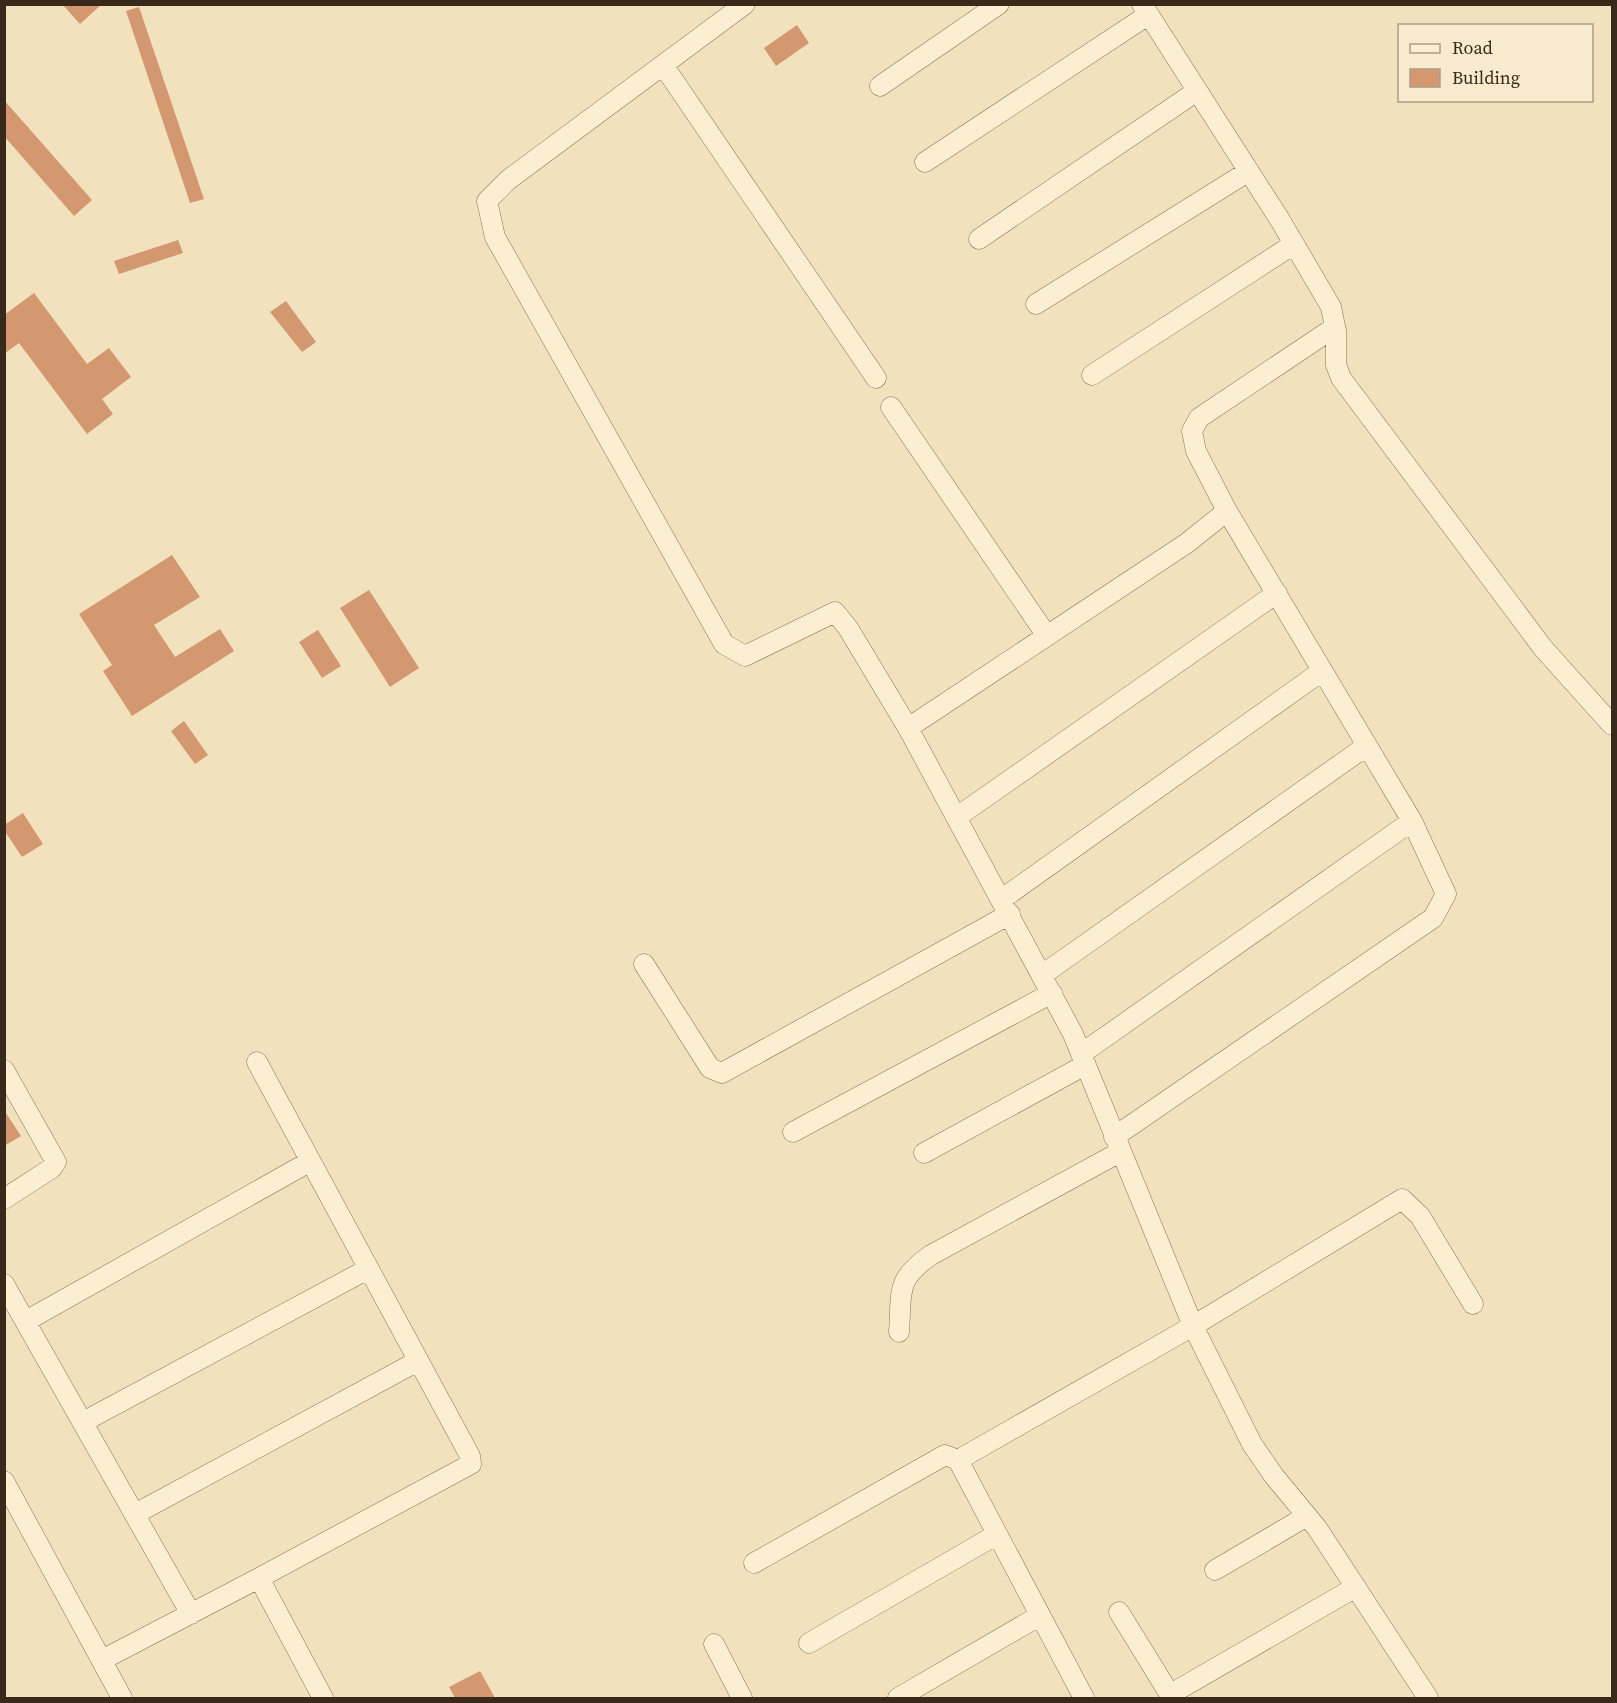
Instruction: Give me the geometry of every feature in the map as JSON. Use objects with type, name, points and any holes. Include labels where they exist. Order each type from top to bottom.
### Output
[{"type":"street","points":[[745,4],[508,180],[487,201],[495,237],[724,644],[745,656],[835,612],[848,628],[908,728],[1052,993],[1083,1060],[1193,1326],[1252,1444],[1307,1516],[1428,1698]]},
{"type":"street","points":[[880,86],[999,4]]},
{"type":"street","points":[[925,162],[1145,10],[1249,171],[1331,307],[1335,327],[1336,365],[1341,378],[1536,639],[1574,686],[1612,725]]},
{"type":"street","points":[[663,65],[876,378]]},
{"type":"street","points":[[979,239],[1197,91]]},
{"type":"street","points":[[1036,304],[1249,171]]},
{"type":"street","points":[[1092,375],[1294,244]]},
{"type":"street","points":[[899,1332],[903,1282],[913,1267],[1117,1144],[1433,918],[1446,894],[1412,821],[1365,747],[1227,511],[1196,451],[1192,431],[1199,418],[1335,327]]},
{"type":"street","points":[[891,407],[1047,636]]},
{"type":"street","points":[[908,728],[1187,543],[1227,511]]},
{"type":"street","points":[[957,817],[1277,593]]},
{"type":"street","points":[[644,964],[710,1068],[723,1072],[1006,906],[1322,671]]},
{"type":"street","points":[[1042,975],[1365,747]]},
{"type":"street","points":[[924,1153],[1083,1060],[1412,821]]},
{"type":"street","points":[[793,1132],[1052,993]]},
{"type":"street","points":[[102,1660],[471,1464],[470,1456],[309,1162],[257,1062]]},
{"type":"street","points":[[4,1070],[56,1162],[52,1168],[4,1199]]},
{"type":"street","points":[[26,1320],[309,1162]]},
{"type":"street","points":[[958,1460],[1193,1326],[1402,1199],[1420,1216],[1473,1304]]},
{"type":"street","points":[[83,1422],[368,1269]]},
{"type":"street","points":[[4,1284],[191,1614]]},
{"type":"street","points":[[135,1514],[418,1361]]},
{"type":"street","points":[[754,1563],[945,1455],[958,1460],[1078,1696]]},
{"type":"street","points":[[4,1481],[122,1698]]},
{"type":"street","points":[[1215,1570],[1307,1516]]},
{"type":"street","points":[[809,1642],[996,1535]]},
{"type":"street","points":[[260,1578],[323,1698]]},
{"type":"street","points":[[1119,1612],[1171,1696],[1356,1587]]},
{"type":"street","points":[[897,1698],[1039,1616]]},
{"type":"street","points":[[714,1644],[742,1698]]},
{"type":"building","points":[[62,4],[102,4],[80,24]]},
{"type":"building","points":[[139,7],[204,199],[190,203],[126,11]]},
{"type":"building","points":[[797,25],[809,43],[776,66],[764,48]]},
{"type":"building","points":[[4,100],[92,200],[74,216],[4,136]]},
{"type":"building","points":[[178,240],[183,253],[119,274],[114,261]]},
{"type":"building","points":[[34,293],[87,364],[109,348],[131,377],[102,399],[113,414],[87,434],[19,343],[4,354],[4,315]]},
{"type":"building","points":[[286,301],[316,342],[302,352],[270,312]]},
{"type":"building","points":[[172,555],[200,597],[154,625],[175,657],[220,629],[234,651],[132,716],[103,671],[112,665],[79,614]]},
{"type":"building","points":[[369,590],[419,668],[390,687],[340,608]]},
{"type":"building","points":[[318,630],[341,666],[322,678],[299,642]]},
{"type":"building","points":[[184,721],[208,755],[195,764],[171,731]]},
{"type":"building","points":[[23,813],[43,844],[22,857],[4,830],[4,825]]},
{"type":"building","points":[[4,1110],[21,1136],[4,1146]]},
{"type":"building","points":[[480,1671],[495,1698],[455,1698],[449,1687]]}]
